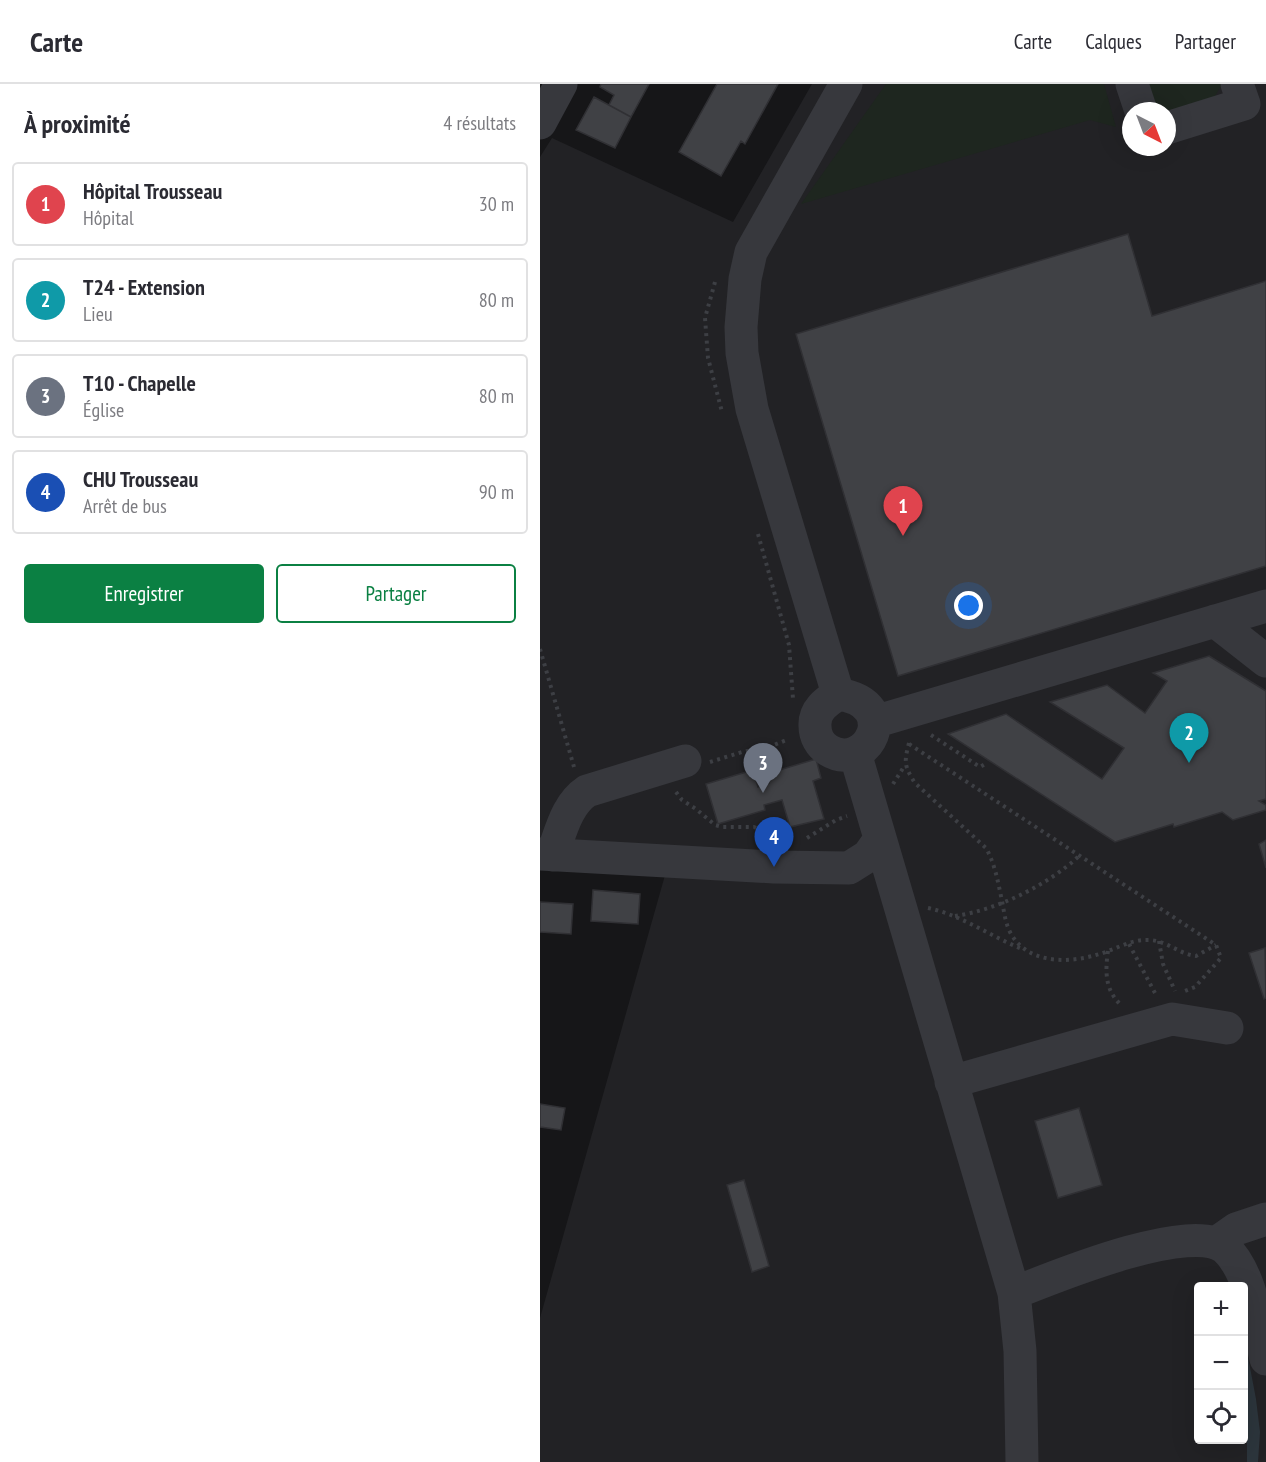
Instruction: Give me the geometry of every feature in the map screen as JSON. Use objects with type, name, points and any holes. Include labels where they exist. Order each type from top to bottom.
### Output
[{"type":"street","points":[[540,123],[561,84]]},
{"type":"street","points":[[838,694],[752,409],[742,353],[741,327],[745,279],[751,252],[846,84]]},
{"type":"street","points":[[1132,84],[1138,102]]},
{"type":"street","points":[[1176,125],[1244,104],[1238,84]]},
{"type":"street","points":[[874,722],[1266,606]]},
{"type":"street","points":[[1215,621],[1266,661]]},
{"type":"street","points":[[838,694],[857,698],[866,704],[872,712],[874,722],[874,732],[864,748],[845,755],[827,750],[820,743],[814,725],[821,707],[838,694]]},
{"type":"street","points":[[855,753],[1014,1293],[1020,1351],[1022,1462]]},
{"type":"street","points":[[685,761],[582,794],[571,806],[546,854],[849,868],[868,856],[877,827]]},
{"type":"street","points":[[951,1082],[1172,1019],[1227,1028]]},
{"type":"street","points":[[1216,1243],[1236,1229],[1266,1219]]},
{"type":"street","points":[[1014,1293],[1111,1257],[1192,1240],[1216,1243],[1233,1258],[1240,1270],[1249,1291],[1266,1359]]},
{"type":"path","points":[[540,649],[582,794]]},
{"type":"path","points":[[923,730],[980,767],[986,764]]},
{"type":"path","points":[[685,761],[693,765],[700,765],[742,752],[770,747],[783,740],[816,734]]},
{"type":"path","points":[[916,737],[909,744],[904,760],[907,771],[925,793],[986,848],[993,861],[1006,922],[1010,932],[1023,949]]},
{"type":"path","points":[[909,744],[1216,945],[1221,958]]},
{"type":"path","points":[[696,809],[715,825],[754,827],[787,840]]},
{"type":"path","points":[[800,840],[843,816],[877,827]]},
{"type":"path","points":[[955,916],[1002,902],[1051,879],[1079,856]]},
{"type":"path","points":[[919,906],[955,916],[1039,958],[1080,958],[1149,940],[1196,956],[1216,945]]},
{"type":"path","points":[[1159,942],[1163,964],[1175,990]]},
{"type":"path","points":[[1129,944],[1157,996]]},
{"type":"path","points":[[1108,951],[1106,968],[1110,990],[1125,1008]]},
{"type":"shaded area","points":[[812,84],[1266,84],[1266,1462],[540,1462],[540,1318],[669,861],[540,851],[540,157],[552,138],[733,222]]},
{"type":"shaded area","points":[[886,84],[1104,84],[1116,127],[1090,120],[801,204]]},
{"type":"shaded area","points":[[1145,84],[1222,84],[1214,98],[1176,109],[1176,102],[1150,102]]},
{"type":"shaded area","points":[[1248,1357],[1260,1432],[1258,1462],[1247,1462]]},
{"type":"building","points":[[601,84],[649,84],[631,117],[609,105],[614,95],[600,87]]},
{"type":"building","points":[[717,84],[778,84],[745,144],[741,141],[721,176],[679,152]]},
{"type":"building","points":[[594,97],[631,117],[615,148],[576,130]]},
{"type":"building","points":[[1128,234],[1152,316],[1266,281],[1266,566],[898,676],[796,334]]},
{"type":"building","points":[[1209,656],[1266,691],[1266,799],[1259,801],[1266,805],[1266,810],[1233,820],[1222,812],[1115,842],[948,734],[1006,714],[1102,779],[1124,748],[1050,702],[1107,685],[1145,713],[1167,681],[1153,673]]},
{"type":"building","points":[[816,759],[821,778],[813,781],[824,819],[790,827],[782,800],[764,805],[765,810],[718,824],[706,784],[753,770],[758,787],[769,783],[766,774]]},
{"type":"building","points":[[1266,840],[1266,868],[1259,844]]},
{"type":"building","points":[[593,890],[640,894],[638,924],[591,921]]},
{"type":"building","points":[[540,902],[573,904],[571,934],[540,932]]},
{"type":"building","points":[[1265,948],[1266,998],[1264,999],[1249,953]]},
{"type":"building","points":[[540,1104],[565,1108],[561,1130],[540,1127]]},
{"type":"building","points":[[1079,1108],[1102,1185],[1058,1198],[1035,1121]]},
{"type":"building","points":[[744,1180],[769,1266],[752,1272],[727,1185]]},
{"type":"place","name":"Hôpital Trousseau","points":[[903,536]]},
{"type":"place","name":"T24 - Extension","points":[[1189,763]]},
{"type":"place","name":"T10 - Chapelle","points":[[763,793]]},
{"type":"place","name":"CHU Trousseau","points":[[774,867]]}]
